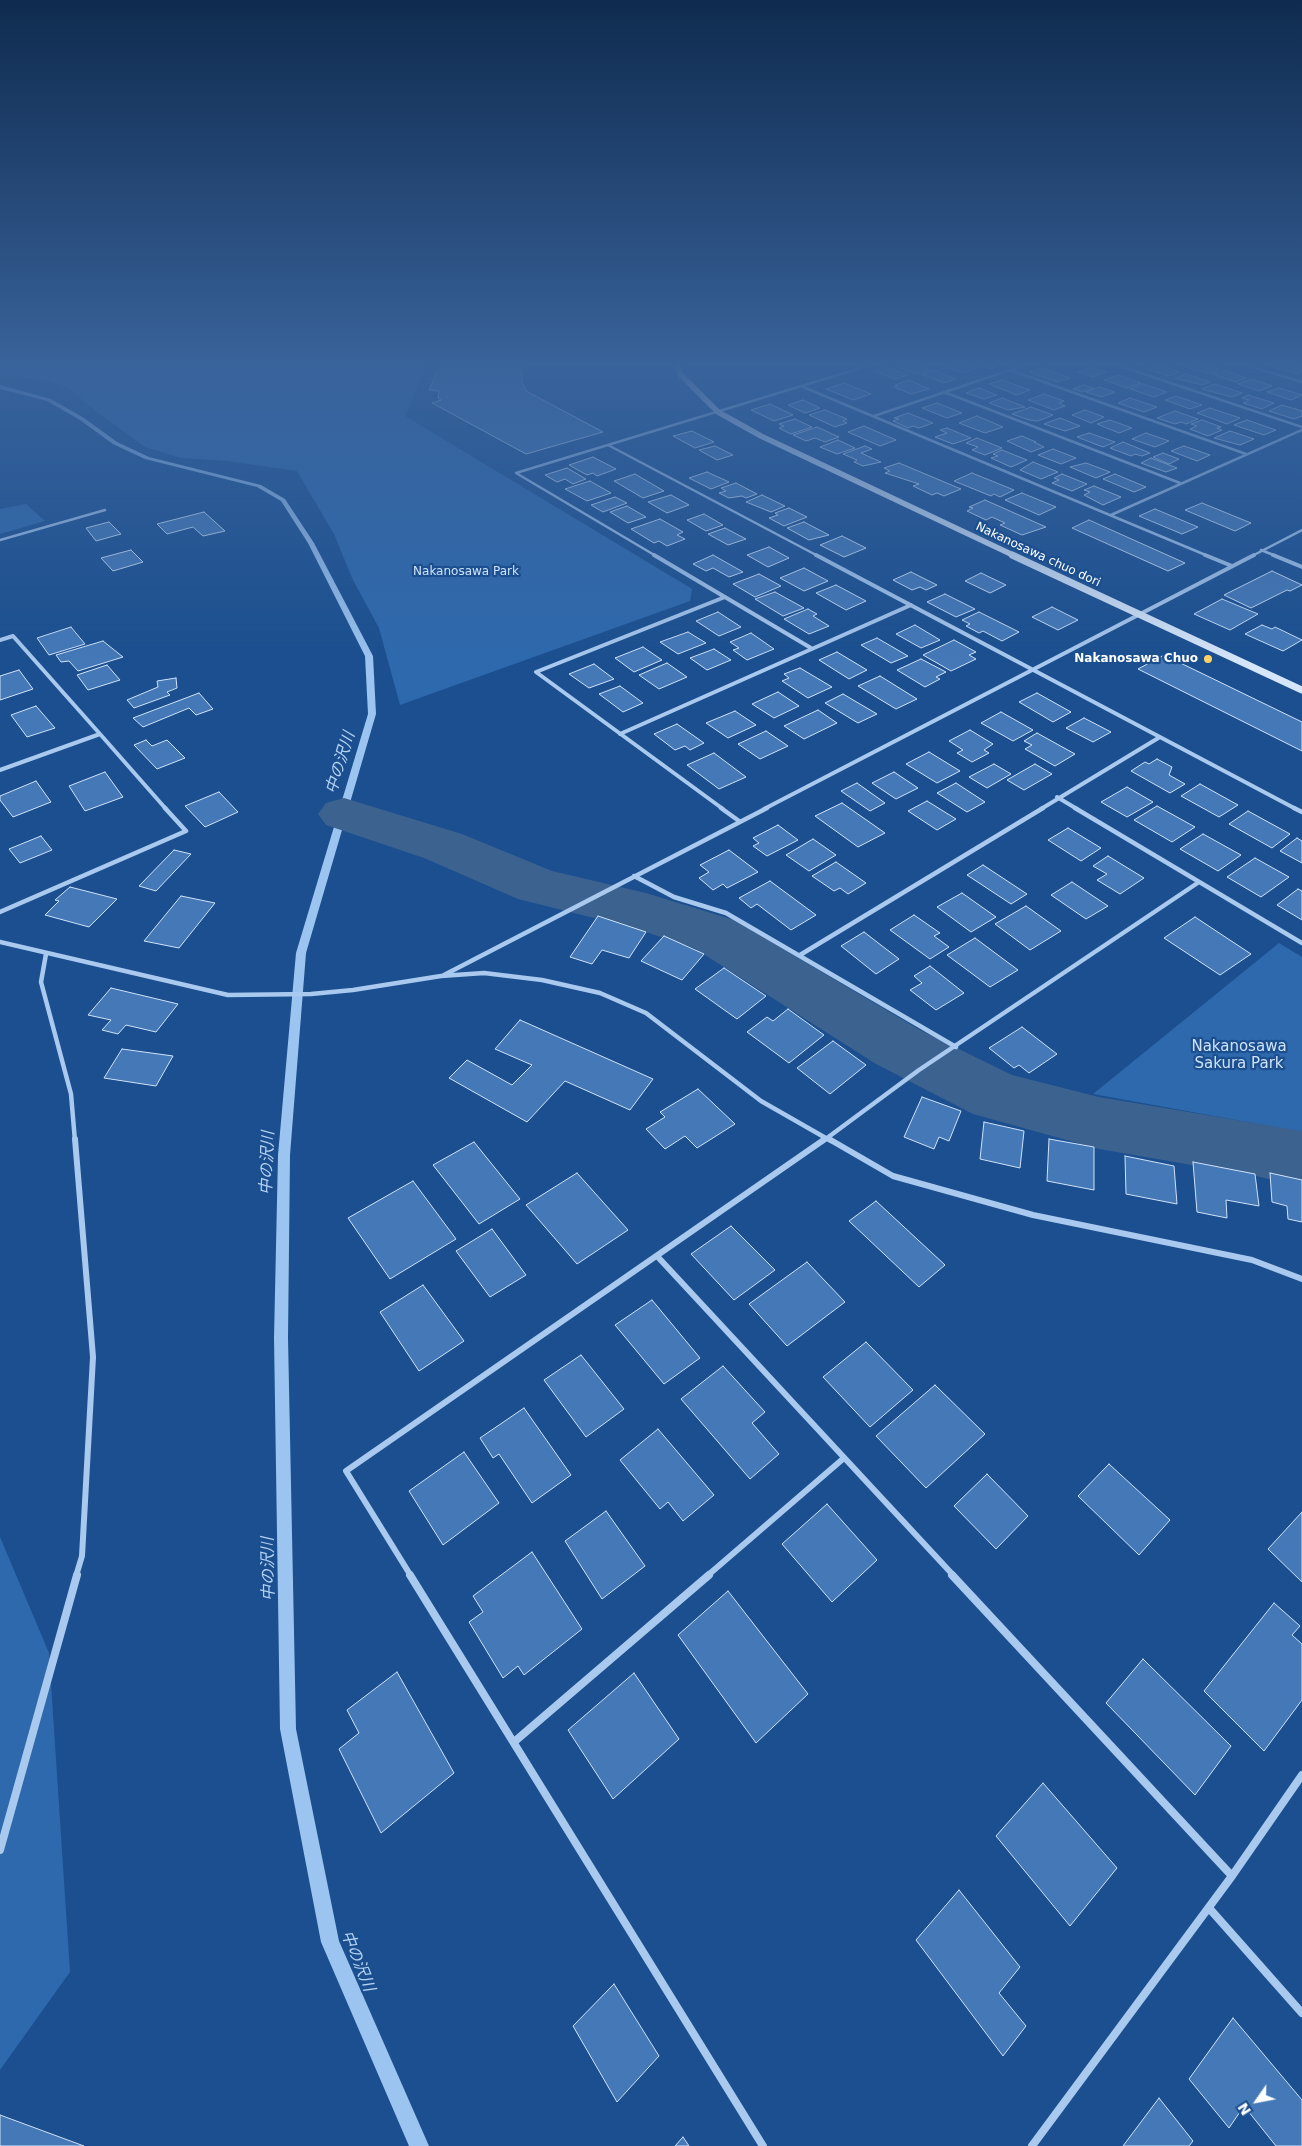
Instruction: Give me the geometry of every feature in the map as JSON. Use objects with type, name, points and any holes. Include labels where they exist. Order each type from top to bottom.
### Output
[{"type":"street","points":[[548,463],[516,473],[811,648]]},
{"type":"street","points":[[642,463],[1033,668],[1302,812]]},
{"type":"street","name":"Nakanosawa chuo dori","points":[[818,463],[1302,690]]},
{"type":"street","points":[[987,463],[1232,566]]},
{"type":"street","points":[[1129,463],[1180,483]]},
{"type":"street","points":[[1111,515],[1225,463]]},
{"type":"street","points":[[0,540],[105,510]]},
{"type":"street","points":[[441,976],[1302,530]]},
{"type":"street","points":[[1261,550],[1302,567]]},
{"type":"street","points":[[725,597],[536,672],[739,821]]},
{"type":"street","points":[[620,734],[911,605]]},
{"type":"street","points":[[0,640],[13,636],[186,832],[0,912]]},
{"type":"street","points":[[0,770],[100,734]]},
{"type":"street","points":[[800,955],[1057,797],[1160,737]]},
{"type":"street","points":[[1057,797],[1302,943]]},
{"type":"street","points":[[634,876],[674,897],[726,913],[956,1047]]},
{"type":"street","points":[[763,2146],[346,1471],[827,1138],[919,1070],[1200,882]]},
{"type":"street","points":[[0,942],[228,995],[311,994],[354,990],[441,976],[484,973],[542,980],[600,993],[646,1014],[761,1101],[893,1176],[1033,1215],[1252,1260],[1302,1278]]},
{"type":"street","points":[[0,1850],[82,1556],[93,1357],[71,1094],[41,982],[46,954]]},
{"type":"street","points":[[657,1256],[1232,1876]]},
{"type":"street","points":[[514,1742],[844,1458]]},
{"type":"street","points":[[1032,2146],[1209,1908],[1302,1775]]},
{"type":"street","points":[[1209,1908],[1302,2013]]},
{"type":"green space","name":"Nakanosawa Park","points":[[243,463],[483,463],[692,589],[690,601],[400,705],[379,628],[353,580],[334,534],[297,471]]},
{"type":"green space","points":[[26,504],[45,521],[0,534],[0,509]]},
{"type":"green space","name":"Nakanosawa Sakura Park","points":[[1279,943],[1302,957],[1302,1132],[1093,1094]]},
{"type":"green space","points":[[0,1537],[49,1653],[70,1972],[0,2070]]},
{"type":"building","points":[[575,463],[605,463],[616,469],[597,476],[593,473],[587,475],[569,465]]},
{"type":"building","points":[[857,463],[876,463],[863,466]]},
{"type":"building","points":[[899,463],[961,489],[944,496],[937,493],[932,495],[913,486],[919,484],[885,473],[890,471],[884,468]]},
{"type":"building","points":[[1002,463],[1020,463],[1011,467]]},
{"type":"building","points":[[1031,463],[1036,463],[1058,472],[1041,479],[1020,470]]},
{"type":"building","points":[[1086,463],[1110,472],[1096,478],[1070,467]]},
{"type":"building","points":[[1141,463],[1164,463],[1177,468],[1166,472]]},
{"type":"building","points":[[567,468],[586,479],[573,484],[565,479],[557,482],[545,475]]},
{"type":"building","points":[[707,472],[729,482],[711,489],[689,478]]},
{"type":"building","points":[[972,473],[1014,490],[1000,497],[994,494],[991,496],[954,481]]},
{"type":"building","points":[[635,474],[664,491],[643,498],[614,481]]},
{"type":"building","points":[[1062,474],[1087,484],[1072,491],[1052,483],[1059,480],[1054,478]]},
{"type":"building","points":[[1115,474],[1146,487],[1134,492],[1103,479]]},
{"type":"building","points":[[590,481],[611,493],[587,501],[565,489]]},
{"type":"building","points":[[736,483],[757,494],[746,498],[742,496],[729,498],[719,493],[726,491],[721,488]]},
{"type":"building","points":[[1094,486],[1121,497],[1103,505],[1084,495],[1090,492],[1084,490]]},
{"type":"building","points":[[1022,493],[1056,507],[1039,515],[1005,500]]},
{"type":"building","points":[[671,495],[689,505],[667,513],[648,502]]},
{"type":"building","points":[[762,495],[785,506],[771,512],[746,502]]},
{"type":"building","points":[[615,497],[627,503],[603,512],[591,505]]},
{"type":"building","points":[[985,500],[1046,527],[1022,535],[1000,525],[1005,523],[992,517],[986,520],[967,511],[973,508],[969,507]]},
{"type":"building","points":[[1202,503],[1251,523],[1235,531],[1185,510]]},
{"type":"building","points":[[627,506],[646,517],[628,523],[610,512]]},
{"type":"building","points":[[789,508],[807,517],[784,526],[769,518],[778,515],[775,513]]},
{"type":"building","points":[[1155,509],[1198,527],[1182,534],[1139,516]]},
{"type":"building","points":[[204,512],[225,531],[203,536],[193,527],[167,534],[157,524]]},
{"type":"building","points":[[704,514],[723,525],[706,531],[687,520]]},
{"type":"building","points":[[660,519],[683,532],[677,535],[685,539],[667,546],[659,541],[654,543],[631,529]]},
{"type":"building","points":[[1089,520],[1185,563],[1168,571],[1072,528]]},
{"type":"building","points":[[109,522],[121,534],[96,541],[86,528]]},
{"type":"building","points":[[804,522],[829,535],[809,540],[787,528]]},
{"type":"building","points":[[725,528],[746,539],[728,545],[708,534]]},
{"type":"building","points":[[842,536],[866,548],[844,557],[820,545]]},
{"type":"building","points":[[769,547],[789,558],[768,567],[747,555]]},
{"type":"building","points":[[131,550],[143,562],[113,571],[101,558]]},
{"type":"building","points":[[713,555],[743,572],[729,577],[713,568],[706,571],[693,564]]},
{"type":"building","points":[[804,568],[828,581],[804,591],[780,578]]},
{"type":"building","points":[[1272,571],[1302,585],[1290,591],[1287,590],[1251,608],[1224,595]]},
{"type":"building","points":[[911,572],[937,585],[926,590],[920,587],[912,590],[893,580]]},
{"type":"building","points":[[981,573],[1006,585],[990,593],[965,581]]},
{"type":"building","points":[[759,574],[781,586],[755,597],[733,584]]},
{"type":"building","points":[[836,585],[866,601],[846,610],[816,593]]},
{"type":"building","points":[[775,592],[804,608],[783,616],[755,599]]},
{"type":"building","points":[[945,594],[975,609],[956,617],[927,602]]},
{"type":"building","points":[[1222,599],[1258,614],[1230,630],[1194,614]]},
{"type":"building","points":[[1052,607],[1078,620],[1058,630],[1032,617]]},
{"type":"building","points":[[808,609],[817,614],[813,616],[829,626],[809,634],[784,619]]},
{"type":"building","points":[[718,612],[741,627],[719,636],[696,621]]},
{"type":"building","points":[[979,612],[1019,632],[1002,641],[983,631],[979,633],[966,626],[970,624],[962,620]]},
{"type":"building","points":[[915,625],[940,640],[921,648],[896,634]]},
{"type":"building","points":[[1262,625],[1272,629],[1275,627],[1302,640],[1283,651],[1245,634]]},
{"type":"building","points":[[71,627],[85,644],[49,655],[37,638]]},
{"type":"building","points":[[688,632],[706,643],[678,654],[660,642]]},
{"type":"building","points":[[751,633],[774,649],[747,660],[733,650],[739,648],[730,642]]},
{"type":"building","points":[[877,638],[908,656],[891,663],[861,645]]},
{"type":"building","points":[[954,640],[976,652],[969,655],[976,659],[951,671],[923,655]]},
{"type":"building","points":[[103,641],[123,657],[78,671],[69,661],[61,662],[56,655]]},
{"type":"building","points":[[643,647],[662,660],[634,672],[615,658]]},
{"type":"building","points":[[714,649],[731,660],[707,670],[690,658]]},
{"type":"building","points":[[837,652],[867,670],[849,679],[819,660]]},
{"type":"building","points":[[1164,655],[1302,722],[1302,751],[1138,669]]},
{"type":"building","points":[[921,659],[946,672],[936,677],[940,679],[925,687],[897,670]]},
{"type":"building","points":[[667,663],[687,677],[659,689],[639,675]]},
{"type":"building","points":[[594,664],[614,679],[589,688],[569,674]]},
{"type":"building","points":[[107,665],[120,680],[88,690],[77,675]]},
{"type":"building","points":[[800,668],[832,687],[808,698],[782,681],[789,678],[784,674]]},
{"type":"building","points":[[19,670],[33,689],[0,700],[0,676]]},
{"type":"building","points":[[880,676],[917,699],[896,709],[858,686]]},
{"type":"building","points":[[176,678],[177,688],[167,692],[170,695],[134,708],[127,700],[158,687],[157,681]]},
{"type":"building","points":[[620,686],[643,703],[623,712],[599,694]]},
{"type":"building","points":[[778,692],[799,706],[774,718],[752,704]]},
{"type":"building","points":[[199,693],[213,709],[196,715],[189,708],[143,727],[133,718]]},
{"type":"building","points":[[1037,693],[1071,712],[1053,722],[1019,702]]},
{"type":"building","points":[[843,694],[877,714],[858,723],[825,703]]},
{"type":"building","points":[[36,706],[55,728],[27,737],[11,715]]},
{"type":"building","points":[[818,710],[837,723],[804,739],[784,726]]},
{"type":"building","points":[[735,711],[756,725],[728,738],[706,723]]},
{"type":"building","points":[[1001,712],[1033,730],[1013,741],[981,723]]},
{"type":"building","points":[[1084,718],[1111,732],[1093,742],[1066,728]]},
{"type":"building","points":[[677,724],[704,743],[690,750],[685,746],[675,750],[654,734]]},
{"type":"building","points":[[970,730],[993,744],[984,750],[989,753],[972,762],[957,753],[963,750],[949,741]]},
{"type":"building","points":[[766,731],[788,746],[760,759],[738,744]]},
{"type":"building","points":[[1037,733],[1075,754],[1055,766],[1025,749],[1032,745],[1024,741]]},
{"type":"building","points":[[146,740],[152,746],[167,740],[185,758],[157,769],[134,745]]},
{"type":"building","points":[[929,752],[960,771],[937,783],[906,764]]},
{"type":"building","points":[[714,753],[746,777],[719,789],[687,765]]},
{"type":"building","points":[[1157,759],[1172,767],[1169,775],[1185,784],[1170,793],[1131,771],[1145,762],[1149,764]]},
{"type":"building","points":[[994,764],[1011,774],[987,788],[969,777]]},
{"type":"building","points":[[1035,764],[1052,774],[1024,790],[1007,780]]},
{"type":"building","points":[[105,772],[123,797],[85,811],[69,786]]},
{"type":"building","points":[[894,772],[918,788],[896,799],[872,783]]},
{"type":"building","points":[[36,781],[51,802],[13,817],[0,800],[0,796]]},
{"type":"building","points":[[857,783],[885,803],[870,811],[841,791]]},
{"type":"building","points":[[956,783],[985,802],[967,812],[937,793]]},
{"type":"building","points":[[1200,784],[1238,805],[1219,817],[1181,796]]},
{"type":"building","points":[[1127,787],[1153,802],[1127,817],[1101,802]]},
{"type":"building","points":[[219,792],[238,812],[205,827],[185,806]]},
{"type":"building","points":[[927,801],[956,819],[937,830],[908,811]]},
{"type":"building","points":[[842,803],[885,833],[858,847],[815,816]]},
{"type":"building","points":[[1157,806],[1195,827],[1172,842],[1134,820]]},
{"type":"building","points":[[1248,811],[1290,834],[1272,848],[1229,824]]},
{"type":"building","points":[[778,825],[798,840],[767,856],[753,846],[759,843],[753,838]]},
{"type":"building","points":[[1068,828],[1101,848],[1081,861],[1048,840]]},
{"type":"building","points":[[1203,834],[1241,855],[1218,871],[1180,849]]},
{"type":"building","points":[[41,836],[52,850],[20,863],[9,849]]},
{"type":"building","points":[[1297,838],[1302,841],[1302,863],[1280,851]]},
{"type":"building","points":[[813,839],[836,855],[809,871],[786,855]]},
{"type":"building","points":[[174,850],[191,854],[156,891],[139,886]]},
{"type":"building","points":[[729,850],[758,872],[727,888],[723,884],[713,890],[699,878],[709,872],[700,865]]},
{"type":"building","points":[[1108,856],[1144,878],[1120,894],[1097,880],[1107,874],[1093,866]]},
{"type":"building","points":[[1255,858],[1289,877],[1261,897],[1227,877]]},
{"type":"building","points":[[836,862],[866,883],[848,894],[840,888],[834,891],[812,876]]},
{"type":"building","points":[[983,865],[1027,894],[1011,904],[967,875]]},
{"type":"building","points":[[770,881],[816,915],[791,930],[757,904],[751,908],[739,898]]},
{"type":"building","points":[[1072,882],[1108,906],[1086,919],[1051,895]]},
{"type":"building","points":[[70,887],[117,899],[89,927],[45,915],[59,901],[55,900]]},
{"type":"building","points":[[1298,889],[1302,891],[1302,920],[1277,905]]},
{"type":"building","points":[[962,893],[996,917],[971,932],[937,907]]},
{"type":"building","points":[[181,896],[215,903],[179,948],[144,941]]},
{"type":"building","points":[[1026,906],[1061,931],[1030,950],[995,924]]},
{"type":"building","points":[[914,915],[940,933],[934,936],[949,947],[930,959],[890,930]]},
{"type":"building","points":[[598,916],[646,932],[629,958],[602,950],[592,964],[570,957]]},
{"type":"building","points":[[1195,917],[1251,954],[1220,975],[1164,938]]},
{"type":"building","points":[[864,932],[899,959],[876,974],[841,946]]},
{"type":"building","points":[[664,936],[704,954],[682,980],[641,961]]},
{"type":"building","points":[[975,938],[1018,970],[990,987],[947,955]]},
{"type":"building","points":[[930,966],[964,993],[936,1010],[910,990],[922,983],[914,976]]},
{"type":"building","points":[[724,968],[766,996],[737,1019],[695,989]]},
{"type":"building","points":[[111,988],[178,1004],[156,1032],[126,1025],[118,1034],[102,1030],[111,1020],[88,1015]]},
{"type":"building","points":[[788,1009],[824,1035],[789,1063],[747,1032],[767,1017],[773,1021]]},
{"type":"building","points":[[520,1020],[653,1079],[630,1110],[565,1081],[527,1122],[449,1078],[467,1060],[512,1085],[532,1065],[495,1049]]},
{"type":"building","points":[[1022,1027],[1057,1054],[1029,1073],[1019,1065],[1014,1068],[989,1048]]},
{"type":"building","points":[[833,1041],[866,1065],[830,1094],[797,1068]]},
{"type":"building","points":[[122,1049],[173,1056],[156,1086],[104,1078]]},
{"type":"building","points":[[698,1089],[735,1124],[697,1148],[685,1136],[665,1149],[646,1129],[665,1117],[660,1112]]},
{"type":"building","points":[[922,1097],[961,1111],[949,1141],[939,1137],[934,1149],[904,1137]]},
{"type":"building","points":[[984,1122],[1024,1131],[1020,1168],[980,1159]]},
{"type":"building","points":[[1049,1139],[1094,1147],[1094,1190],[1047,1181]]},
{"type":"building","points":[[474,1142],[520,1199],[479,1224],[433,1165]]},
{"type":"building","points":[[1125,1156],[1174,1166],[1177,1204],[1126,1194]]},
{"type":"building","points":[[1193,1162],[1255,1174],[1259,1206],[1226,1200],[1227,1218],[1197,1212]]},
{"type":"building","points":[[577,1173],[628,1230],[577,1264],[526,1205]]},
{"type":"building","points":[[1270,1173],[1302,1180],[1302,1222],[1288,1219],[1287,1206],[1272,1202]]},
{"type":"building","points":[[413,1181],[456,1239],[390,1279],[348,1218]]},
{"type":"building","points":[[876,1201],[945,1265],[919,1287],[849,1221]]},
{"type":"building","points":[[731,1226],[775,1270],[734,1300],[691,1254]]},
{"type":"building","points":[[492,1229],[526,1275],[490,1297],[456,1251]]},
{"type":"building","points":[[807,1262],[845,1302],[787,1346],[749,1304]]},
{"type":"building","points":[[423,1285],[464,1341],[419,1371],[380,1312]]},
{"type":"building","points":[[652,1300],[700,1358],[664,1384],[615,1325]]},
{"type":"building","points":[[866,1342],[913,1390],[870,1427],[823,1377]]},
{"type":"building","points":[[581,1355],[624,1409],[586,1437],[544,1380]]},
{"type":"building","points":[[723,1366],[765,1412],[752,1423],[779,1454],[750,1479],[681,1399]]},
{"type":"building","points":[[935,1385],[985,1434],[926,1488],[876,1436]]},
{"type":"building","points":[[524,1408],[571,1475],[532,1503],[499,1454],[493,1458],[480,1438]]},
{"type":"building","points":[[658,1429],[714,1495],[683,1521],[668,1502],[660,1509],[620,1460]]},
{"type":"building","points":[[464,1452],[499,1503],[443,1545],[409,1491]]},
{"type":"building","points":[[1109,1464],[1170,1520],[1139,1555],[1078,1496]]},
{"type":"building","points":[[987,1474],[1028,1516],[996,1549],[954,1506]]},
{"type":"building","points":[[827,1504],[877,1560],[832,1602],[782,1544]]},
{"type":"building","points":[[606,1511],[645,1566],[602,1599],[565,1541]]},
{"type":"building","points":[[1302,1512],[1302,1582],[1268,1549]]},
{"type":"building","points":[[532,1552],[582,1629],[524,1675],[518,1666],[503,1678],[469,1622],[483,1612],[473,1596]]},
{"type":"building","points":[[728,1591],[808,1694],[756,1743],[678,1635]]},
{"type":"building","points":[[1274,1603],[1300,1626],[1292,1635],[1302,1644],[1302,1700],[1264,1751],[1204,1691]]},
{"type":"building","points":[[1143,1659],[1231,1746],[1195,1795],[1106,1703]]},
{"type":"building","points":[[397,1672],[454,1773],[381,1833],[339,1749],[359,1733],[347,1710]]},
{"type":"building","points":[[634,1673],[679,1739],[613,1799],[568,1730]]},
{"type":"building","points":[[1043,1783],[1117,1868],[1070,1926],[996,1836]]},
{"type":"building","points":[[959,1890],[1020,1967],[999,1993],[1026,2026],[1003,2056],[916,1940]]},
{"type":"building","points":[[614,1984],[659,2056],[617,2102],[573,2026]]},
{"type":"building","points":[[1233,2018],[1302,2100],[1302,2146],[1276,2146],[1244,2106],[1229,2128],[1189,2079]]},
{"type":"building","points":[[1159,2098],[1193,2141],[1189,2146],[1123,2146]]},
{"type":"building","points":[[0,2115],[84,2146],[0,2146]]},
{"type":"building","points":[[683,2137],[689,2146],[675,2146]]},
{"type":"waterway","name":"中の沢川","points":[[168,463],[259,486],[283,500],[311,543],[369,656],[372,714],[301,953],[284,1155],[281,1338],[288,1729],[330,1942],[419,2146]]},
{"type":"waterway","points":[[344,814],[443,846],[537,886],[646,912],[714,934],[898,1047],[996,1096],[1099,1123],[1256,1149],[1302,1159]]},
{"type":"place","name":"Nakanosawa Chuo","points":[[1208,659]]}]
